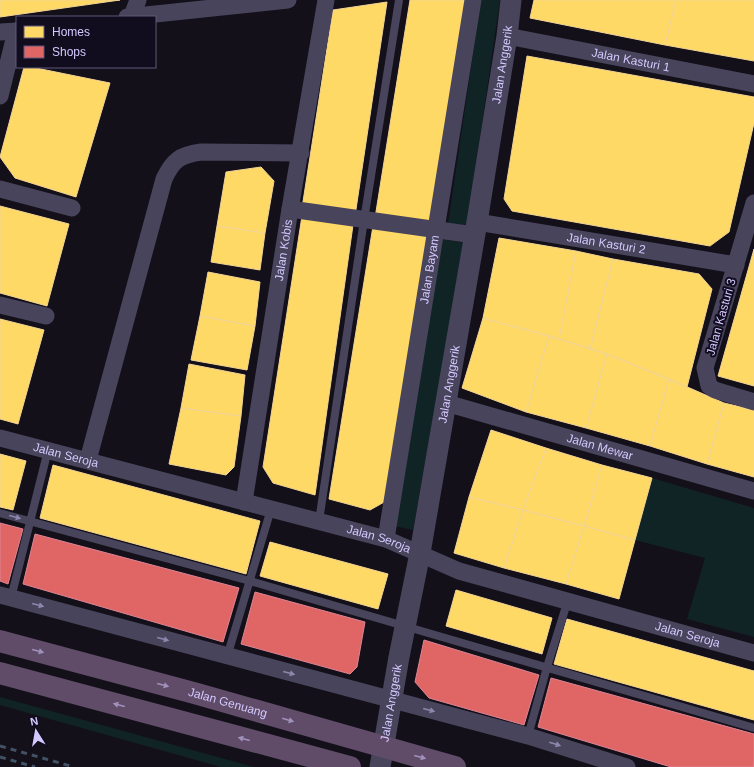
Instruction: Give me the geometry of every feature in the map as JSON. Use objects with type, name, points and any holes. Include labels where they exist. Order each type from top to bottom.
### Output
[{"type":"highway","name":"Jalan Genuang","points":[[0,641],[194,693],[382,757],[455,767]]},
{"type":"highway","points":[[0,673],[350,767]]},
{"type":"street","points":[[130,16],[138,0]]},
{"type":"street","points":[[138,16],[288,0]]},
{"type":"street","name":"Jalan Kobis","points":[[244,502],[290,209],[326,0]]},
{"type":"street","name":"Jalan Bayam","points":[[386,539],[473,0]]},
{"type":"street","name":"Jalan Anggerik","points":[[382,757],[420,553],[476,228],[507,36],[511,0]]},
{"type":"street","points":[[0,96],[11,31]]},
{"type":"street","name":"Jalan Kasturi 1","points":[[507,36],[754,84]]},
{"type":"street","points":[[88,460],[164,179],[168,170],[175,162],[187,154],[201,152],[300,153]]},
{"type":"street","points":[[0,189],[72,208]]},
{"type":"street","name":"Jalan Kasturi 3","points":[[754,202],[706,368],[706,376],[709,386],[716,390],[754,402]]},
{"type":"street","name":"Jalan Kasturi 2","points":[[290,209],[436,230],[476,228],[736,265]]},
{"type":"street","points":[[0,305],[46,316]]},
{"type":"street","name":"Jalan Mewar","points":[[446,403],[754,491]]},
{"type":"street","name":"Jalan Seroja","points":[[0,438],[386,539],[459,570],[754,653]]},
{"type":"street","points":[[6,597],[528,736],[627,767]]},
{"type":"lane","points":[[319,522],[364,220],[399,0]]},
{"type":"lane","points":[[6,597],[31,522],[48,450]]},
{"type":"lane","points":[[227,657],[270,509]]},
{"type":"lane","points":[[0,513],[250,581],[754,728]]},
{"type":"lane","points":[[528,736],[546,667],[568,600]]},
{"type":"green space","points":[[481,0],[500,0],[467,227],[448,224]]},
{"type":"green space","points":[[441,239],[464,243],[413,530],[394,526]]},
{"type":"green space","points":[[652,478],[754,508],[754,637],[687,619],[705,558],[635,540]]},
{"type":"green space","points":[[0,697],[254,767],[221,767],[0,705]]},
{"type":"building: Homes","points":[[0,0],[120,0],[0,17]]},
{"type":"building: Homes","points":[[410,0],[467,0],[429,226],[375,218]]},
{"type":"building: Homes","points":[[534,0],[676,0],[665,45],[530,18]]},
{"type":"building: Homes","points":[[676,0],[754,0],[754,61],[665,45]]},
{"type":"building: Homes","points":[[387,2],[355,216],[302,208],[333,10]]},
{"type":"building: Homes","points":[[527,56],[754,97],[754,123],[729,232],[710,246],[512,211],[504,199]]},
{"type":"building: Homes","points":[[24,68],[36,68],[110,83],[76,197],[15,178],[0,157]]},
{"type":"building: Homes","points":[[261,167],[274,181],[265,233],[217,226],[226,172]]},
{"type":"building: Homes","points":[[0,206],[69,224],[47,306],[0,293]]},
{"type":"building: Homes","points":[[302,216],[353,225],[315,495],[273,483],[263,467]]},
{"type":"building: Homes","points":[[217,226],[265,233],[260,270],[211,262]]},
{"type":"building: Homes","points":[[373,226],[430,237],[386,501],[370,510],[329,499]]},
{"type":"building: Homes","points":[[499,238],[576,251],[559,339],[483,318]]},
{"type":"building: Homes","points":[[754,249],[754,386],[718,376]]},
{"type":"building: Homes","points":[[576,251],[613,259],[590,349],[559,339]]},
{"type":"building: Homes","points":[[613,259],[699,274],[712,289],[687,387],[607,354],[590,349]]},
{"type":"building: Homes","points":[[208,272],[260,282],[255,326],[200,316]]},
{"type":"building: Homes","points":[[200,316],[255,326],[247,370],[191,360]]},
{"type":"building: Homes","points":[[483,318],[549,336],[526,412],[462,388]]},
{"type":"building: Homes","points":[[0,319],[44,330],[18,424],[0,419]]},
{"type":"building: Homes","points":[[549,336],[607,354],[586,428],[526,412]]},
{"type":"building: Homes","points":[[607,354],[669,379],[650,446],[586,428]]},
{"type":"building: Homes","points":[[189,364],[245,375],[241,416],[181,408]]},
{"type":"building: Homes","points":[[669,379],[724,403],[707,464],[650,446]]},
{"type":"building: Homes","points":[[724,403],[754,410],[754,477],[707,464]]},
{"type":"building: Homes","points":[[181,408],[241,416],[234,467],[226,475],[169,464]]},
{"type":"building: Homes","points":[[491,430],[546,448],[523,510],[469,497]]},
{"type":"building: Homes","points":[[546,448],[602,465],[584,526],[523,510]]},
{"type":"building: Homes","points":[[0,454],[26,461],[13,510],[0,507]]},
{"type":"building: Homes","points":[[53,465],[260,521],[246,574],[40,518]]},
{"type":"building: Homes","points":[[602,465],[652,478],[635,540],[584,526]]},
{"type":"building: Homes","points":[[469,497],[523,510],[504,568],[454,553]]},
{"type":"building: Homes","points":[[523,510],[584,526],[566,584],[504,568]]},
{"type":"building: Homes","points":[[584,526],[635,540],[619,599],[566,584]]},
{"type":"building: Homes","points":[[270,542],[388,574],[378,609],[260,576]]},
{"type":"building: Homes","points":[[456,590],[552,618],[542,654],[446,626]]},
{"type":"building: Homes","points":[[567,619],[754,671],[754,720],[554,664]]},
{"type":"building: Shops","points":[[0,523],[23,529],[8,584],[0,581]]},
{"type":"building: Shops","points":[[35,534],[239,588],[223,642],[23,584]]},
{"type":"building: Shops","points":[[255,592],[365,622],[357,667],[350,674],[241,644]]},
{"type":"building: Shops","points":[[424,640],[539,675],[524,725],[429,698],[415,682]]},
{"type":"building: Shops","points":[[551,678],[754,734],[754,767],[671,767],[538,727]]},
{"type":"railway","points":[[0,746],[74,767]]},
{"type":"railway","points":[[0,757],[35,767]]}]
